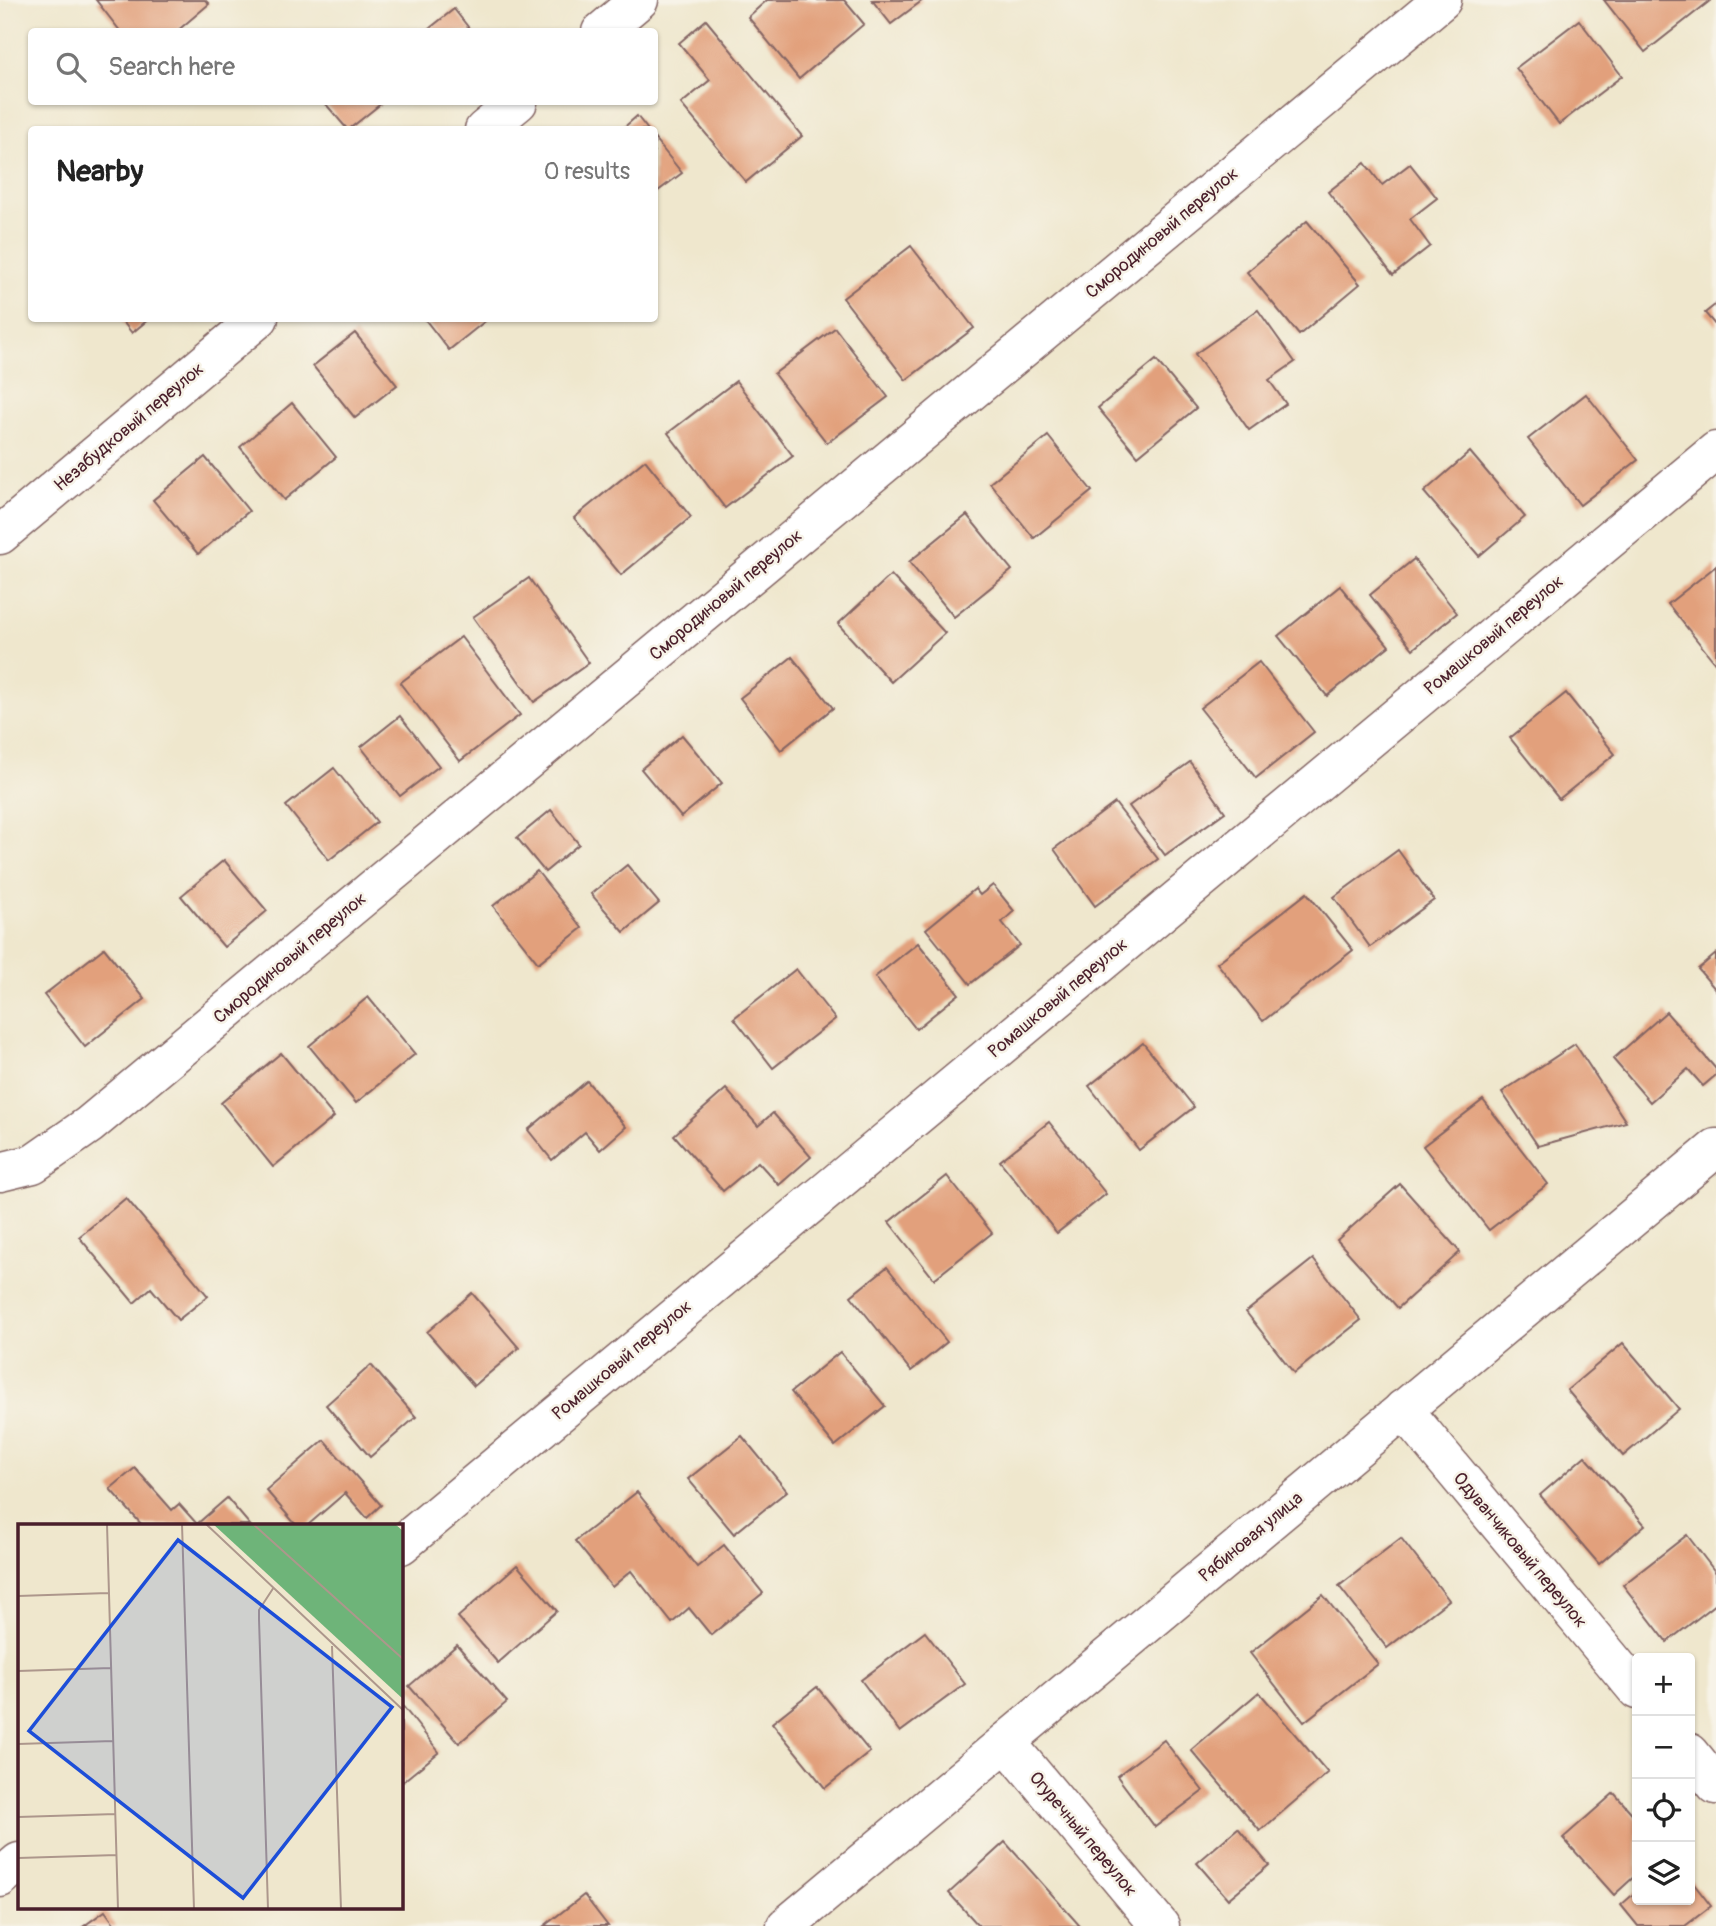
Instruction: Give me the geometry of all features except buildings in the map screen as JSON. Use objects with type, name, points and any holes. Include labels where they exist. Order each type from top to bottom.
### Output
[{"type":"street","points":[[606,28],[639,0]]},
{"type":"street","name":"Смородиновый переулок","points":[[0,1172],[33,1164],[89,1125],[1442,0]]},
{"type":"street","points":[[489,126],[514,105]]},
{"type":"street","name":"Незабудковый переулок","points":[[0,535],[254,322]]},
{"type":"street","name":"Ромашковый переулок","points":[[402,1544],[1716,451]]},
{"type":"street","name":"Рябиновая улица","points":[[786,1926],[1716,1149]]},
{"type":"street","name":"Одуванчиковый переулок","points":[[1403,1409],[1632,1684]]},
{"type":"street","name":"Огуречный переулок","points":[[1006,1742],[1160,1926]]},
{"type":"street","points":[[1695,1759],[1716,1785]]},
{"type":"street","points":[[0,1878],[18,1863]]}]
